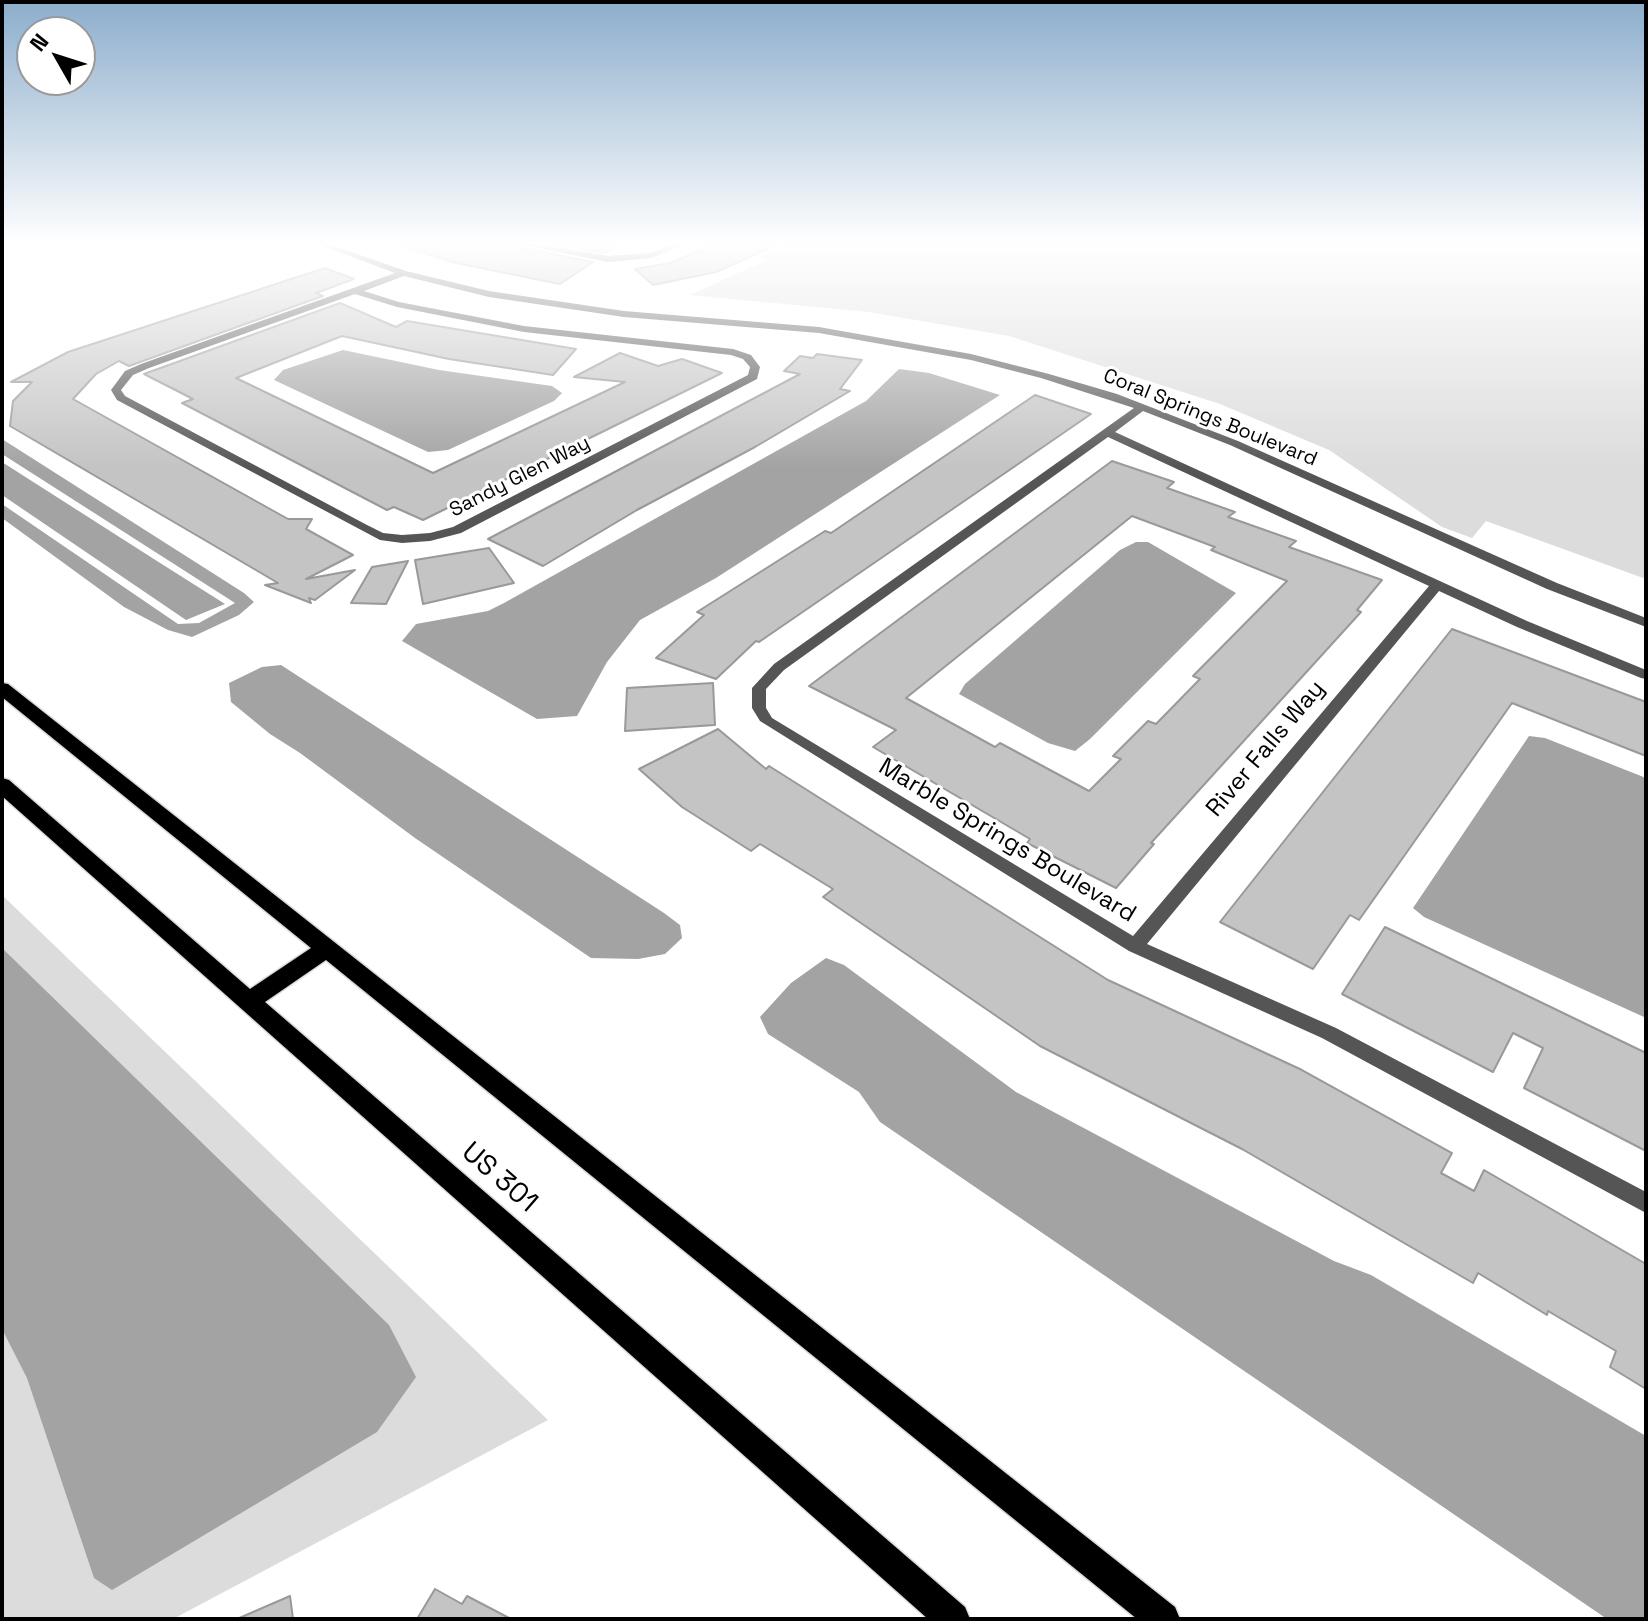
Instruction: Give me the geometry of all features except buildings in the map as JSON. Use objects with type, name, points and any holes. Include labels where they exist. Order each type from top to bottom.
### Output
[{"type":"main road","points":[[2,688],[1163,1619]]},
{"type":"main road","name":"US 301","points":[[2,785],[953,1619]]},
{"type":"main road","points":[[249,1001],[327,948]]},
{"type":"street","name":"Sandy Glen Way","points":[[280,318],[129,373],[116,390],[121,398],[363,528],[380,536],[402,539],[430,537],[457,530],[753,377],[755,367],[747,357],[733,352],[509,327],[463,318]]},
{"type":"street","name":"Coral Springs Boulevard","points":[[687,318],[819,330],[895,342],[1045,376],[1142,407],[1234,443],[1552,586],[1646,623]]},
{"type":"street","name":"Marble Springs Boulevard","points":[[1142,407],[779,667],[759,688],[757,699],[767,721],[782,734],[1135,946],[1329,1033],[1646,1203]]},
{"type":"street","points":[[1107,432],[1437,585],[1646,675]]},
{"type":"street","name":"River Falls Way","points":[[1135,946],[1437,585]]},
{"type":"shaded area","points":[[902,318],[1646,318],[1646,579],[1486,521],[1472,538],[1442,527],[1329,450],[1220,404],[1009,336]]},
{"type":"shaded area","points":[[343,350],[439,370],[552,386],[562,393],[554,401],[448,450],[428,452],[274,380],[283,370]]},
{"type":"shaded area","points":[[899,369],[929,373],[1000,395],[716,578],[640,620],[607,662],[577,716],[537,719],[402,641],[416,624],[488,611],[504,603],[866,401]]},
{"type":"shaded area","points":[[2,439],[254,602],[239,615],[192,637],[168,630],[124,607],[2,518],[2,504],[178,624],[199,623],[235,603],[2,454]]},
{"type":"shaded area","points":[[2,462],[225,604],[186,620],[2,495]]},
{"type":"shaded area","points":[[1136,542],[1148,542],[1236,593],[1090,739],[1075,751],[1048,743],[959,694],[965,684],[1120,550]]},
{"type":"shaded area","points":[[281,665],[664,913],[680,925],[682,938],[665,954],[638,959],[591,958],[415,838],[270,734],[231,702],[229,683],[262,667]]},
{"type":"shaded area","points":[[1529,736],[1545,738],[1646,778],[1644,1017],[1424,917],[1413,908]]},
{"type":"shaded area","points":[[2,895],[548,1420],[173,1619],[2,1619]]},
{"type":"shaded area","points":[[2,948],[389,1325],[416,1377],[377,1432],[112,1590],[94,1578],[27,1378],[2,1329]]},
{"type":"shaded area","points":[[826,958],[844,965],[1016,1092],[1334,1261],[1371,1275],[1646,1436],[1646,1619],[1607,1619],[880,1122],[859,1092],[768,1034],[760,1017],[791,983]]}]
